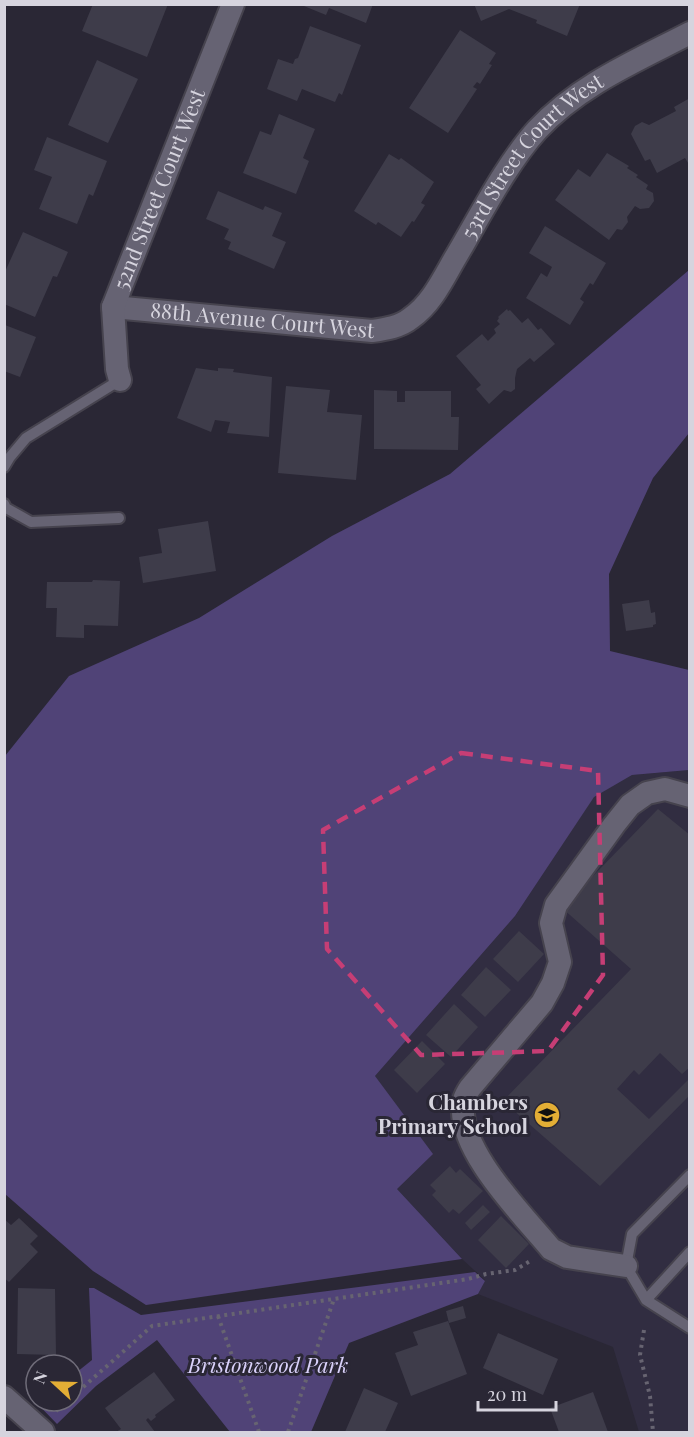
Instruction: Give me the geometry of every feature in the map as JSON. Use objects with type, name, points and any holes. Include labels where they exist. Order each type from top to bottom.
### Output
[{"type":"street","name":"52nd Street Court West","points":[[120,380],[112,307],[233,4]]},
{"type":"street","name":"53rd Street Court West","points":[[410,319],[430,300],[514,161],[536,131],[563,105],[593,83],[690,33]]},
{"type":"street","name":"88th Avenue Court West","points":[[112,307],[372,331],[391,328],[410,319]]},
{"type":"street","points":[[626,1266],[562,1256],[551,1249],[481,1164],[470,1142],[464,1116],[464,1100],[470,1088],[542,1003],[553,983],[560,962],[551,923],[556,905],[614,825],[630,805],[647,793],[665,789],[690,796]]},
{"type":"street","points":[[4,1397],[43,1432]]},
{"type":"lane","points":[[4,467],[26,438],[120,380]]},
{"type":"lane","points":[[4,504],[6,508],[32,522],[119,518]]},
{"type":"lane","points":[[690,1175],[632,1234],[626,1266],[646,1300],[690,1328]]},
{"type":"lane","points":[[646,1300],[690,1252]]},
{"type":"path","points":[[84,1386],[152,1326],[515,1270],[551,1249]]},
{"type":"path","points":[[288,1432],[334,1299]]},
{"type":"path","points":[[218,1316],[259,1432]]},
{"type":"path","points":[[644,1330],[640,1355],[650,1396],[653,1432]]},
{"type":"highlighted area","points":[[461,753],[598,771],[603,975],[548,1051],[421,1055],[327,949],[323,830]]},
{"type":"shaded area","name":"Chambers Primary School","points":[[689,770],[689,1432],[639,1432],[613,1347],[478,1294],[485,1280],[462,1259],[396,1188],[375,1076],[515,916],[594,796],[632,775]]},
{"type":"green space","points":[[689,270],[689,433],[653,478],[609,574],[610,651],[689,670],[689,770],[632,775],[594,797],[515,916],[375,1076],[433,1154],[397,1189],[462,1259],[146,1305],[93,1271],[5,1194],[5,756],[69,676],[199,618],[332,536],[450,474]]},
{"type":"green space","name":"Bristonwood Park","points":[[475,1272],[485,1281],[478,1294],[349,1343],[311,1432],[230,1432],[157,1340],[84,1398],[84,1366],[92,1360],[89,1288],[94,1288],[141,1315]]},
{"type":"green space","name":"Bristonwood Park","points":[[46,1413],[68,1413],[57,1424]]},
{"type":"building","points":[[93,4],[168,4],[147,57],[82,31]]},
{"type":"building","points":[[299,4],[373,4],[366,23],[329,8],[326,15]]},
{"type":"building","points":[[474,4],[580,4],[567,36],[536,23],[537,20],[509,9],[481,21]]},
{"type":"building","points":[[310,26],[361,45],[342,95],[339,93],[335,102],[302,89],[297,101],[267,89],[278,59],[293,64],[298,58]]},
{"type":"building","points":[[460,30],[496,53],[489,64],[492,65],[480,84],[477,82],[473,87],[477,89],[448,133],[409,108]]},
{"type":"building","points":[[97,60],[138,79],[108,143],[68,125]]},
{"type":"building","points":[[690,98],[690,166],[685,158],[657,173],[650,159],[645,161],[631,134],[635,126],[642,122],[649,125],[676,111],[674,107]]},
{"type":"building","points":[[279,114],[315,129],[303,158],[309,161],[296,194],[243,173],[260,131],[271,135]]},
{"type":"building","points":[[47,137],[107,161],[93,196],[89,194],[77,224],[39,209],[52,177],[34,170]]},
{"type":"building","points":[[607,153],[629,166],[627,168],[648,185],[646,189],[653,193],[654,201],[649,208],[640,209],[635,206],[622,230],[617,229],[609,240],[555,200],[578,169],[590,177]]},
{"type":"building","points":[[389,154],[399,160],[401,158],[434,182],[421,203],[425,205],[401,237],[378,222],[376,225],[354,211]]},
{"type":"building","points":[[218,191],[263,210],[265,206],[282,213],[272,236],[286,242],[274,269],[228,249],[231,242],[224,239],[229,229],[206,219]]},
{"type":"building","points":[[545,226],[606,263],[593,285],[590,283],[580,299],[584,302],[570,325],[526,298],[541,273],[547,277],[552,267],[529,253]]},
{"type":"building","points":[[23,232],[68,252],[57,277],[53,276],[35,317],[4,304],[4,274]]},
{"type":"building","points":[[507,309],[522,323],[528,318],[538,330],[541,328],[555,344],[534,362],[530,358],[517,369],[515,389],[511,392],[504,390],[489,404],[476,389],[481,385],[456,356],[482,334],[488,341],[496,333],[494,329],[500,324],[497,321],[498,317]]},
{"type":"building","points":[[5,325],[36,337],[20,377],[4,371]]},
{"type":"building","points":[[196,368],[218,371],[218,368],[234,369],[233,372],[272,377],[269,437],[227,433],[230,422],[215,420],[211,432],[177,418]]},
{"type":"building","points":[[286,386],[330,390],[327,412],[362,415],[356,480],[278,473]]},
{"type":"building","points":[[374,390],[397,391],[397,402],[405,402],[405,391],[451,391],[451,417],[459,417],[458,450],[374,449]]},
{"type":"building","points":[[208,521],[216,571],[143,583],[139,557],[162,553],[158,529]]},
{"type":"building","points":[[93,580],[120,581],[118,626],[84,625],[84,638],[56,637],[57,608],[46,608],[47,582],[92,582]]},
{"type":"building","points":[[649,600],[651,613],[655,612],[656,624],[653,627],[626,631],[622,604]]},
{"type":"building","name":"Chambers Primary School","points":[[658,809],[690,835],[690,1067],[682,1074],[660,1053],[639,1075],[634,1070],[617,1089],[649,1119],[690,1078],[690,1095],[600,1186],[503,1101],[631,969],[562,908]]},
{"type":"building","points":[[519,931],[544,954],[518,982],[493,959]]},
{"type":"building","points":[[486,967],[511,990],[485,1017],[461,995]]},
{"type":"building","points":[[454,1004],[478,1027],[451,1057],[426,1035]]},
{"type":"building","points":[[422,1041],[445,1064],[417,1093],[394,1070]]},
{"type":"building","points":[[450,1166],[456,1173],[460,1169],[483,1191],[459,1214],[453,1209],[449,1213],[432,1195],[436,1191],[430,1185]]},
{"type":"building","points":[[483,1205],[490,1212],[471,1230],[465,1223]]},
{"type":"building","points":[[501,1216],[529,1244],[506,1268],[478,1240]]},
{"type":"building","points":[[19,1218],[38,1236],[30,1244],[38,1252],[9,1282],[4,1278],[4,1219],[11,1225]]},
{"type":"building","points":[[18,1288],[55,1289],[56,1353],[17,1354]]},
{"type":"building","points":[[463,1306],[466,1318],[449,1323],[446,1311]]},
{"type":"building","points":[[448,1321],[467,1374],[411,1396],[395,1353],[418,1345],[413,1332]]},
{"type":"building","points":[[498,1333],[558,1359],[543,1395],[483,1368]]},
{"type":"building","points":[[154,1372],[175,1400],[155,1415],[156,1417],[151,1421],[148,1418],[146,1420],[155,1432],[116,1432],[121,1429],[105,1408]]},
{"type":"building","points":[[364,1388],[398,1403],[385,1432],[345,1432]]},
{"type":"building","points":[[593,1392],[608,1432],[559,1432],[550,1408]]},
{"type":"place","name":"Chambers Primary School","points":[[547,1115]]}]
